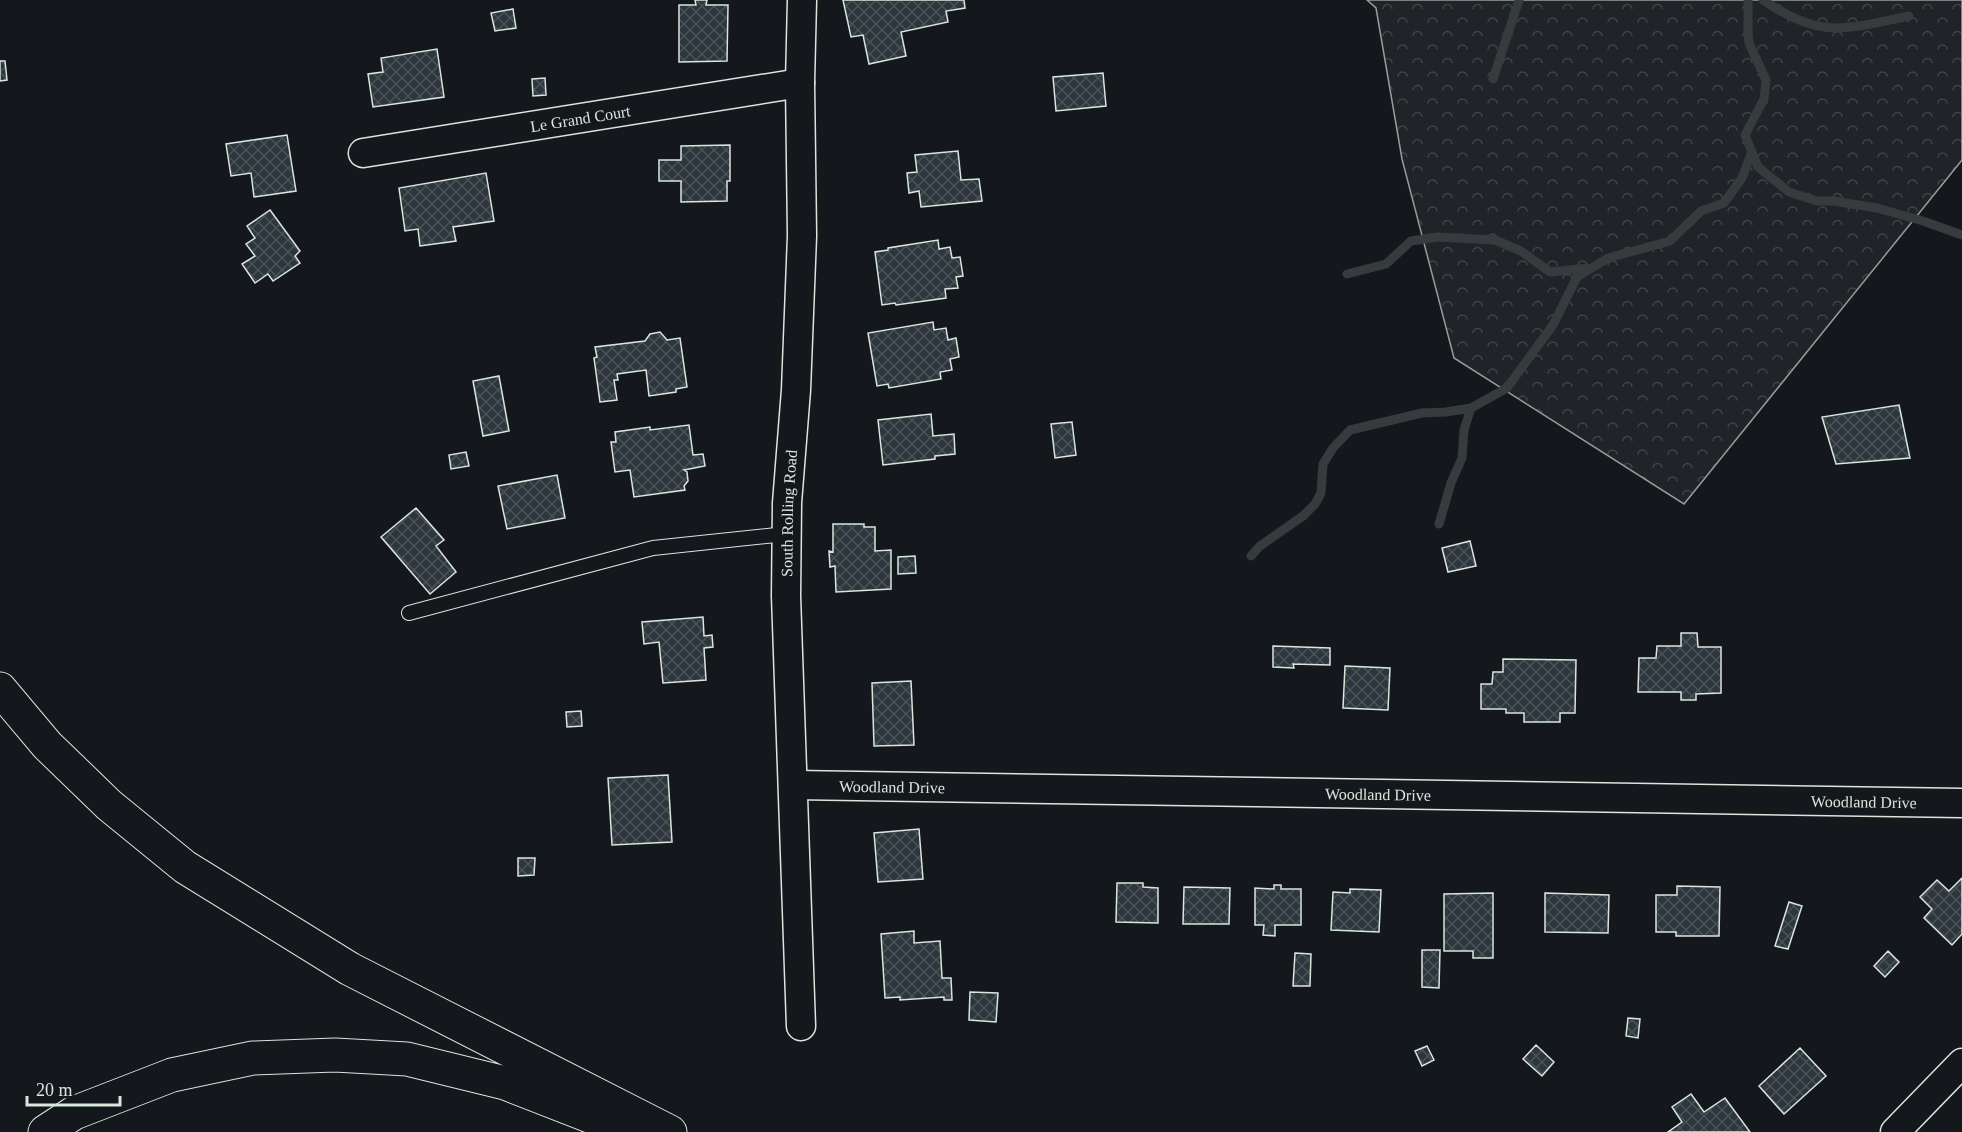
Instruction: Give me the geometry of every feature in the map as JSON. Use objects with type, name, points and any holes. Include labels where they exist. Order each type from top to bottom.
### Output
[{"type":"highway","points":[[0,689],[46,745],[108,805],[184,867],[350,969],[670,1132]]},
{"type":"highway","points":[[45,1132],[74,1113],[172,1075],[253,1058],[335,1056],[407,1059],[505,1083],[630,1132]]},
{"type":"street","name":"South Rolling Road","points":[[801,1026],[786,596],[786,534],[802,236],[800,83],[802,0]]},
{"type":"street","name":"Le Grand Court","points":[[363,153],[800,83]]},
{"type":"street","name":"Woodland Drive","points":[[794,785],[1962,803]]},
{"type":"street","points":[[1895,1132],[1962,1063]]},
{"type":"lane","points":[[409,613],[653,548],[786,534]]},
{"type":"green space","points":[[1367,0],[1962,0],[1962,160],[1684,504],[1454,358],[1402,159],[1376,8]]},
{"type":"building","points":[[695,0],[707,0],[706,5],[728,5],[727,61],[679,62],[679,5],[696,5]]},
{"type":"building","points":[[843,0],[964,0],[965,8],[946,11],[948,22],[901,32],[906,56],[869,64],[863,35],[851,37]]},
{"type":"building","points":[[513,9],[516,28],[495,31],[491,13]]},
{"type":"building","points":[[437,49],[444,97],[373,107],[368,74],[383,72],[381,58]]},
{"type":"building","points":[[0,61],[5,61],[7,80],[0,81]]},
{"type":"building","points":[[1103,73],[1106,106],[1056,111],[1053,77]]},
{"type":"building","points":[[545,78],[546,95],[533,96],[532,79]]},
{"type":"building","points":[[287,135],[296,191],[254,197],[251,173],[231,176],[226,144]]},
{"type":"building","points":[[730,145],[730,181],[727,181],[727,201],[681,202],[681,181],[659,181],[659,160],[681,160],[681,146]]},
{"type":"building","points":[[958,151],[961,180],[979,179],[982,201],[921,207],[919,191],[909,193],[907,173],[917,172],[915,155]]},
{"type":"building","points":[[486,173],[494,221],[453,227],[456,241],[420,246],[418,229],[405,231],[399,188]]},
{"type":"building","points":[[270,210],[300,251],[295,256],[300,263],[273,281],[268,274],[255,283],[242,264],[255,256],[246,244],[255,238],[247,226]]},
{"type":"building","points":[[938,240],[939,249],[950,247],[952,258],[960,257],[963,276],[956,277],[958,288],[945,289],[946,298],[882,305],[875,252]]},
{"type":"building","points":[[933,322],[934,330],[946,328],[948,340],[956,338],[959,357],[950,359],[952,370],[940,372],[941,379],[889,388],[888,384],[877,386],[868,333]]},
{"type":"building","points":[[660,332],[667,340],[680,338],[687,387],[676,389],[676,392],[649,396],[646,370],[617,374],[618,380],[614,380],[617,400],[600,402],[594,358],[597,357],[595,347],[645,341],[650,334]]},
{"type":"building","points":[[499,376],[509,431],[483,436],[473,381]]},
{"type":"building","points":[[1899,405],[1910,458],[1836,464],[1822,417]]},
{"type":"building","points":[[931,414],[933,436],[954,434],[955,454],[935,456],[935,459],[883,465],[878,420]]},
{"type":"building","points":[[1072,422],[1076,455],[1055,458],[1051,424]]},
{"type":"building","points":[[689,425],[693,455],[703,454],[705,466],[684,470],[687,472],[688,481],[684,486],[685,490],[634,497],[630,470],[615,472],[611,442],[616,442],[615,432]]},
{"type":"building","points":[[466,452],[469,466],[451,469],[449,455]]},
{"type":"building","points":[[557,475],[565,518],[507,529],[498,486]]},
{"type":"building","points":[[416,508],[444,540],[436,546],[456,572],[430,594],[381,537]]},
{"type":"building","points":[[833,524],[864,524],[864,527],[875,527],[875,551],[891,550],[891,589],[836,592],[835,566],[830,567],[829,551],[833,552]]},
{"type":"building","points":[[1470,541],[1476,566],[1448,572],[1442,548]]},
{"type":"building","points":[[915,556],[916,573],[898,574],[898,557]]},
{"type":"building","points":[[703,617],[704,636],[712,635],[713,647],[704,648],[706,680],[663,683],[659,642],[644,644],[642,622]]},
{"type":"building","points":[[1681,633],[1697,633],[1698,647],[1721,647],[1721,693],[1696,694],[1696,700],[1681,700],[1681,692],[1638,692],[1639,658],[1656,658],[1657,646],[1681,646]]},
{"type":"building","points":[[1273,646],[1330,648],[1330,665],[1293,664],[1294,668],[1273,667]]},
{"type":"building","points":[[1503,659],[1576,660],[1575,713],[1560,713],[1560,722],[1524,722],[1524,713],[1506,713],[1506,709],[1481,709],[1481,684],[1492,684],[1493,672],[1503,672]]},
{"type":"building","points":[[1345,666],[1390,668],[1388,710],[1343,708]]},
{"type":"building","points":[[911,681],[914,745],[874,746],[872,683]]},
{"type":"building","points":[[581,711],[582,726],[567,727],[566,712]]},
{"type":"building","points":[[668,775],[672,842],[612,845],[608,778]]},
{"type":"building","points":[[919,829],[923,879],[878,882],[874,833]]},
{"type":"building","points":[[518,858],[535,858],[534,875],[518,876]]},
{"type":"building","points":[[1962,878],[1962,934],[1952,945],[1924,918],[1932,909],[1920,897],[1937,880],[1949,891]]},
{"type":"building","points":[[1117,883],[1143,883],[1143,887],[1158,888],[1158,923],[1116,922]]},
{"type":"building","points":[[1274,885],[1281,885],[1281,889],[1301,889],[1301,925],[1275,925],[1275,936],[1263,935],[1264,925],[1255,925],[1255,888],[1274,889]]},
{"type":"building","points":[[1677,886],[1720,887],[1719,936],[1676,936],[1676,932],[1656,932],[1656,895],[1677,895]]},
{"type":"building","points":[[1184,887],[1230,888],[1229,924],[1183,924]]},
{"type":"building","points":[[1350,889],[1381,890],[1379,932],[1331,930],[1333,892],[1350,893]]},
{"type":"building","points":[[1493,893],[1493,958],[1473,958],[1473,951],[1444,951],[1444,894]]},
{"type":"building","points":[[1545,893],[1609,895],[1608,933],[1545,932]]},
{"type":"building","points":[[1789,902],[1802,906],[1788,949],[1775,946]]},
{"type":"building","points":[[914,931],[914,943],[940,941],[942,978],[951,978],[952,1000],[944,1000],[944,997],[900,1000],[900,997],[885,998],[881,934]]},
{"type":"building","points":[[1422,950],[1440,950],[1439,988],[1422,987]]},
{"type":"building","points":[[1888,951],[1899,962],[1885,977],[1874,966]]},
{"type":"building","points":[[1295,953],[1311,954],[1310,986],[1293,986]]},
{"type":"building","points":[[970,992],[998,993],[996,1022],[969,1020]]},
{"type":"building","points":[[1628,1018],[1640,1019],[1638,1038],[1626,1036]]},
{"type":"building","points":[[1536,1045],[1554,1062],[1542,1076],[1523,1059]]},
{"type":"building","points":[[1427,1046],[1434,1060],[1422,1066],[1415,1051]]},
{"type":"building","points":[[1800,1048],[1826,1076],[1784,1114],[1759,1086]]},
{"type":"building","points":[[1691,1094],[1704,1112],[1725,1098],[1750,1132],[1668,1132],[1682,1122],[1672,1107]]},
{"type":"waterway","points":[[1493,79],[1519,0]]},
{"type":"waterway","points":[[1748,0],[1749,43],[1766,80],[1764,99],[1745,135],[1758,167],[1789,192],[1817,201],[1833,201],[1877,208],[1962,235]]},
{"type":"waterway","points":[[1763,0],[1801,21],[1834,28],[1867,25],[1909,16]]},
{"type":"waterway","points":[[1251,556],[1260,546],[1303,516],[1315,504],[1321,493],[1323,464],[1333,448],[1350,430],[1422,413],[1471,408],[1507,388],[1553,325],[1577,277],[1608,258],[1670,241],[1701,211],[1724,203],[1742,178],[1751,154]]},
{"type":"waterway","points":[[1347,274],[1386,264],[1411,241],[1438,237],[1495,240],[1521,251],[1550,272],[1588,268]]},
{"type":"waterway","points":[[1439,524],[1451,483],[1462,458],[1464,430],[1471,408]]}]
